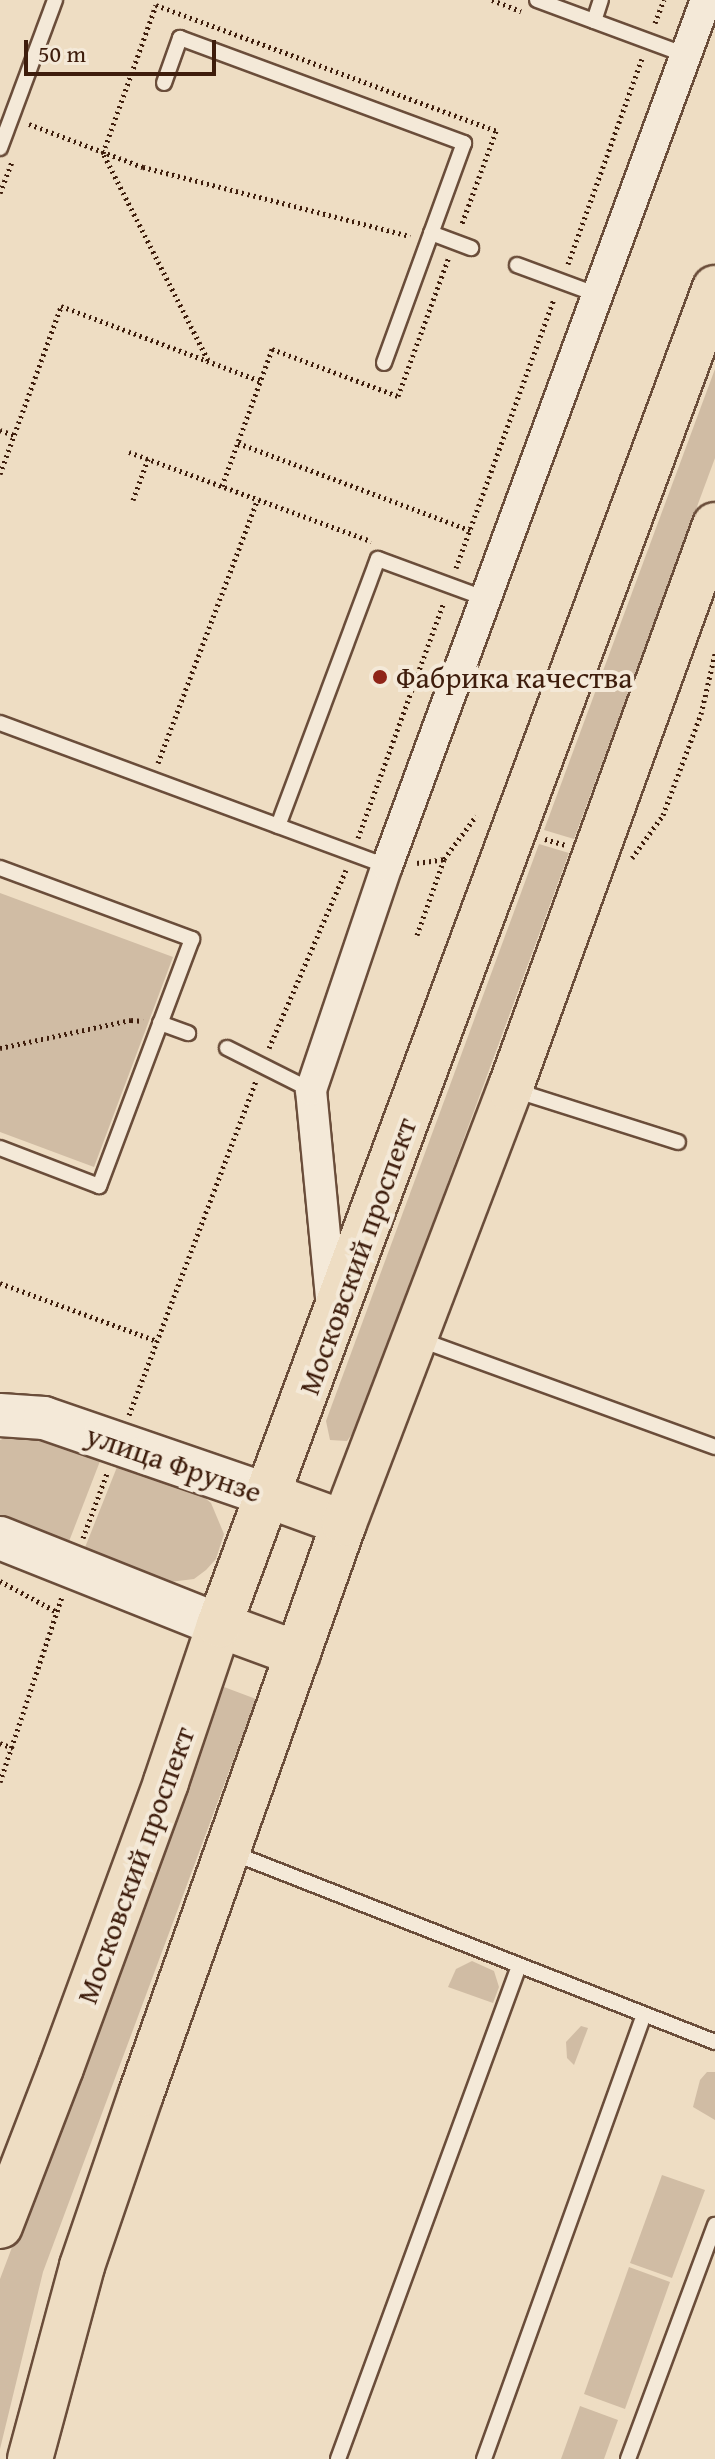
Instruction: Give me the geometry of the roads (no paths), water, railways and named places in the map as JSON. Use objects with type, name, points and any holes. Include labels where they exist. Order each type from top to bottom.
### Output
[{"type":"main road","name":"Московский проспект","points":[[0,2225],[156,1811],[219,1625],[715,288]]},
{"type":"main road","points":[[30,2459],[82,2266],[344,1523],[510,1089],[715,525]]},
{"type":"main road","name":"улица Фрунзе","points":[[5,1418],[44,1418],[344,1523]]},
{"type":"main road","points":[[0,1538],[298,1654]]},
{"type":"street","points":[[333,1319],[311,1090],[387,866],[706,0]]},
{"type":"lane","points":[[0,148],[55,0]]},
{"type":"lane","points":[[537,0],[686,55]]},
{"type":"lane","points":[[594,21],[601,0]]},
{"type":"lane","points":[[164,83],[180,38],[464,143],[384,363]]},
{"type":"lane","points":[[430,237],[465,251]]},
{"type":"lane","points":[[517,265],[598,295]]},
{"type":"lane","points":[[278,826],[378,559],[487,599]]},
{"type":"lane","points":[[0,723],[387,866]]},
{"type":"lane","points":[[0,868],[192,939],[99,1186],[0,1148]]},
{"type":"lane","points":[[160,1023],[188,1033]]},
{"type":"lane","points":[[227,1048],[311,1090]]},
{"type":"lane","points":[[510,1089],[678,1142]]},
{"type":"lane","points":[[416,1339],[715,1447]]},
{"type":"lane","points":[[229,1852],[715,2042]]},
{"type":"lane","points":[[338,2459],[519,1966]]},
{"type":"lane","points":[[484,2459],[644,2015]]},
{"type":"lane","points":[[628,2459],[715,2225]]},
{"type":"place","name":"Фабрика качества","points":[[380,677]]}]
